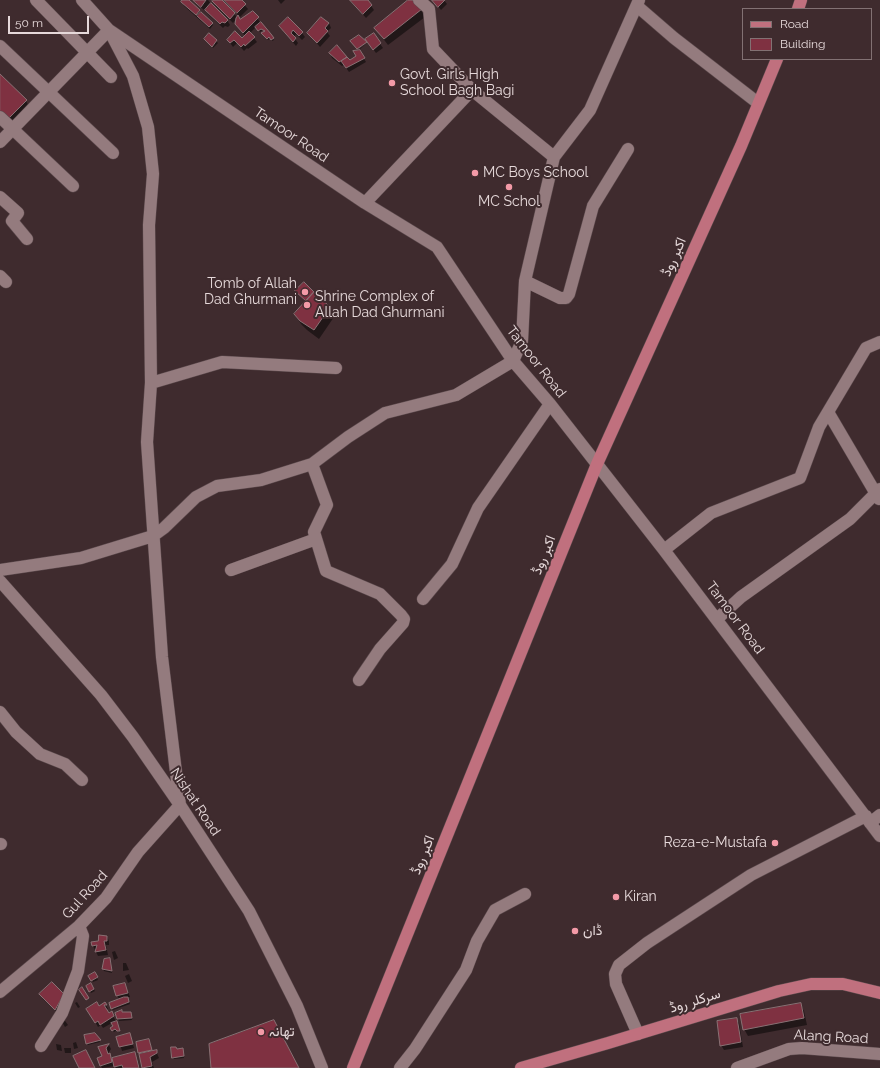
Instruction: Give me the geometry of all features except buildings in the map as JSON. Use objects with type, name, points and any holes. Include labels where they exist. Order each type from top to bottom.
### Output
[{"type":"main road","name":"اکبر روڈ","points":[[353,1068],[597,464],[741,146],[777,60]]},
{"type":"main road","name":"سرکلر روڈ","points":[[521,1068],[779,991],[811,984],[843,984],[880,993]]},
{"type":"street","points":[[36,0],[111,77]]},
{"type":"street","name":"Tamoor Road","points":[[82,0],[109,30],[365,203],[438,247],[513,361],[550,404],[664,550],[880,836]]},
{"type":"street","points":[[419,0],[428,9],[433,49],[472,90],[554,157]]},
{"type":"street","points":[[0,570],[80,558],[153,536],[164,528],[196,496],[217,486],[261,480],[312,464],[348,437],[385,413],[456,394],[513,361],[522,341],[525,281],[554,157],[590,110],[638,3],[674,38],[758,104]]},
{"type":"street","points":[[0,142],[109,30],[133,76],[148,127],[153,174],[149,226],[151,384],[147,442],[162,657],[180,805]]},
{"type":"street","points":[[0,46],[113,153]]},
{"type":"street","points":[[365,203],[472,90]]},
{"type":"street","points":[[0,117],[73,186]]},
{"type":"street","points":[[525,281],[560,298],[566,298],[569,294],[593,206],[628,150]]},
{"type":"street","points":[[0,196],[18,213],[12,221],[28,238]]},
{"type":"street","points":[[664,550],[711,513],[800,478],[819,427],[866,348],[880,342]]},
{"type":"street","points":[[151,384],[222,362],[336,368]]},
{"type":"street","points":[[423,599],[452,564],[478,508],[550,404]]},
{"type":"street","points":[[717,619],[741,597],[850,519],[878,494],[828,412]]},
{"type":"street","points":[[312,464],[327,505],[314,532],[326,571],[380,594],[402,615],[404,619],[403,623],[380,648],[359,680]]},
{"type":"street","points":[[231,570],[316,539]]},
{"type":"street","name":"Nishat Road","points":[[0,581],[100,695],[133,738],[180,805],[249,911],[298,1006],[322,1068]]},
{"type":"street","points":[[0,712],[16,732],[40,754],[65,764],[82,780]]},
{"type":"street","name":"Gul Road","points":[[0,992],[79,926],[106,898],[138,852],[180,805]]},
{"type":"street","points":[[638,1034],[616,984],[615,974],[619,965],[647,943],[751,875],[868,819],[880,815]]},
{"type":"street","points":[[400,1068],[415,1049],[466,970],[477,941],[495,910],[525,894]]},
{"type":"street","points":[[41,1046],[62,1013],[78,971],[83,936],[79,926]]},
{"type":"street","name":"Alang Road","points":[[737,1068],[789,1049],[802,1048],[880,1054]]},
{"type":"place","name":"Govt. Girls High School Bagh Bagi","points":[[392,83]]},
{"type":"place","name":"MC Boys School","points":[[475,173]]},
{"type":"place","name":"MC Schol","points":[[509,187]]},
{"type":"place","name":"Tomb of Allah Dad Ghurmani","points":[[305,292]]},
{"type":"place","name":"Shrine Complex of Allah Dad Ghurmani","points":[[307,305]]},
{"type":"place","name":"Reza-e-Mustafa","points":[[775,843]]},
{"type":"place","name":"Kiran","points":[[616,897]]},
{"type":"place","name":"ڈان","points":[[575,931]]},
{"type":"place","name":"تھانہ","points":[[261,1032]]}]
